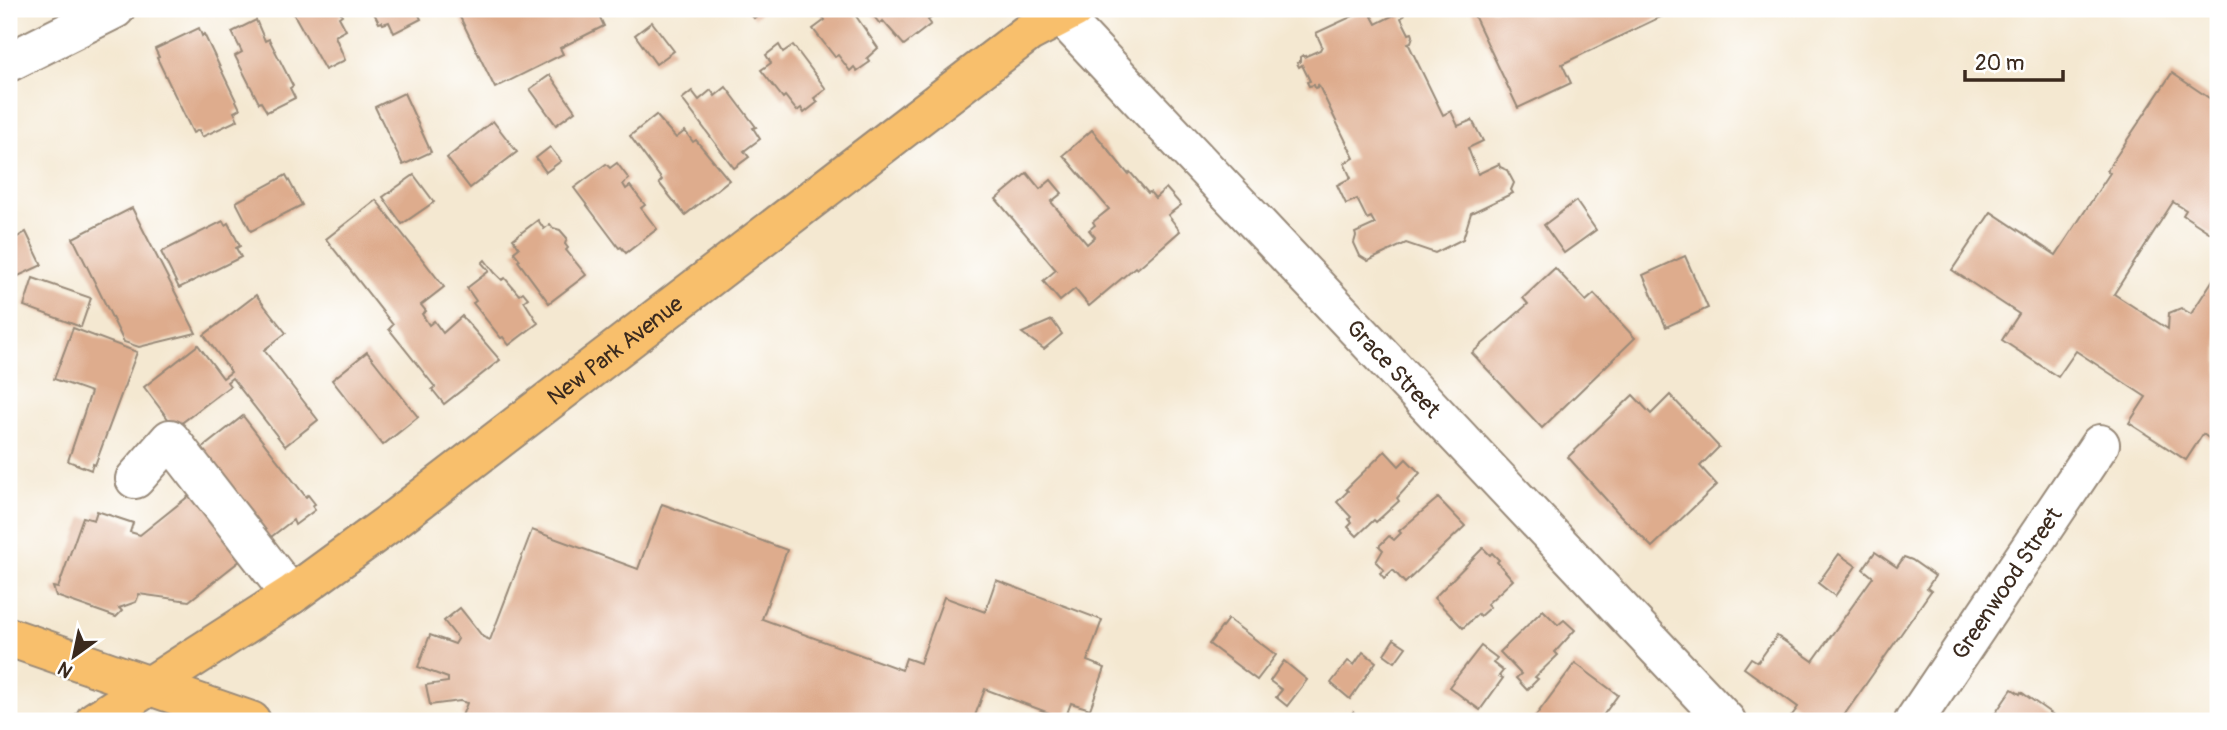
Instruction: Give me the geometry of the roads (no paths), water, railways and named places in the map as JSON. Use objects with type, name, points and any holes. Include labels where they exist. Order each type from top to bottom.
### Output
[{"type":"main road","name":"New Park Avenue","points":[[95,721],[291,594],[495,444],[1028,33],[1063,11]]},
{"type":"main road","points":[[9,637],[251,721]]},
{"type":"street","points":[[9,61],[115,9]]},
{"type":"street","name":"Grace Street","points":[[1063,11],[1726,721]]},
{"type":"street","points":[[135,479],[170,439],[291,594]]},
{"type":"street","name":"Greenwood Street","points":[[1914,721],[2100,444]]}]
